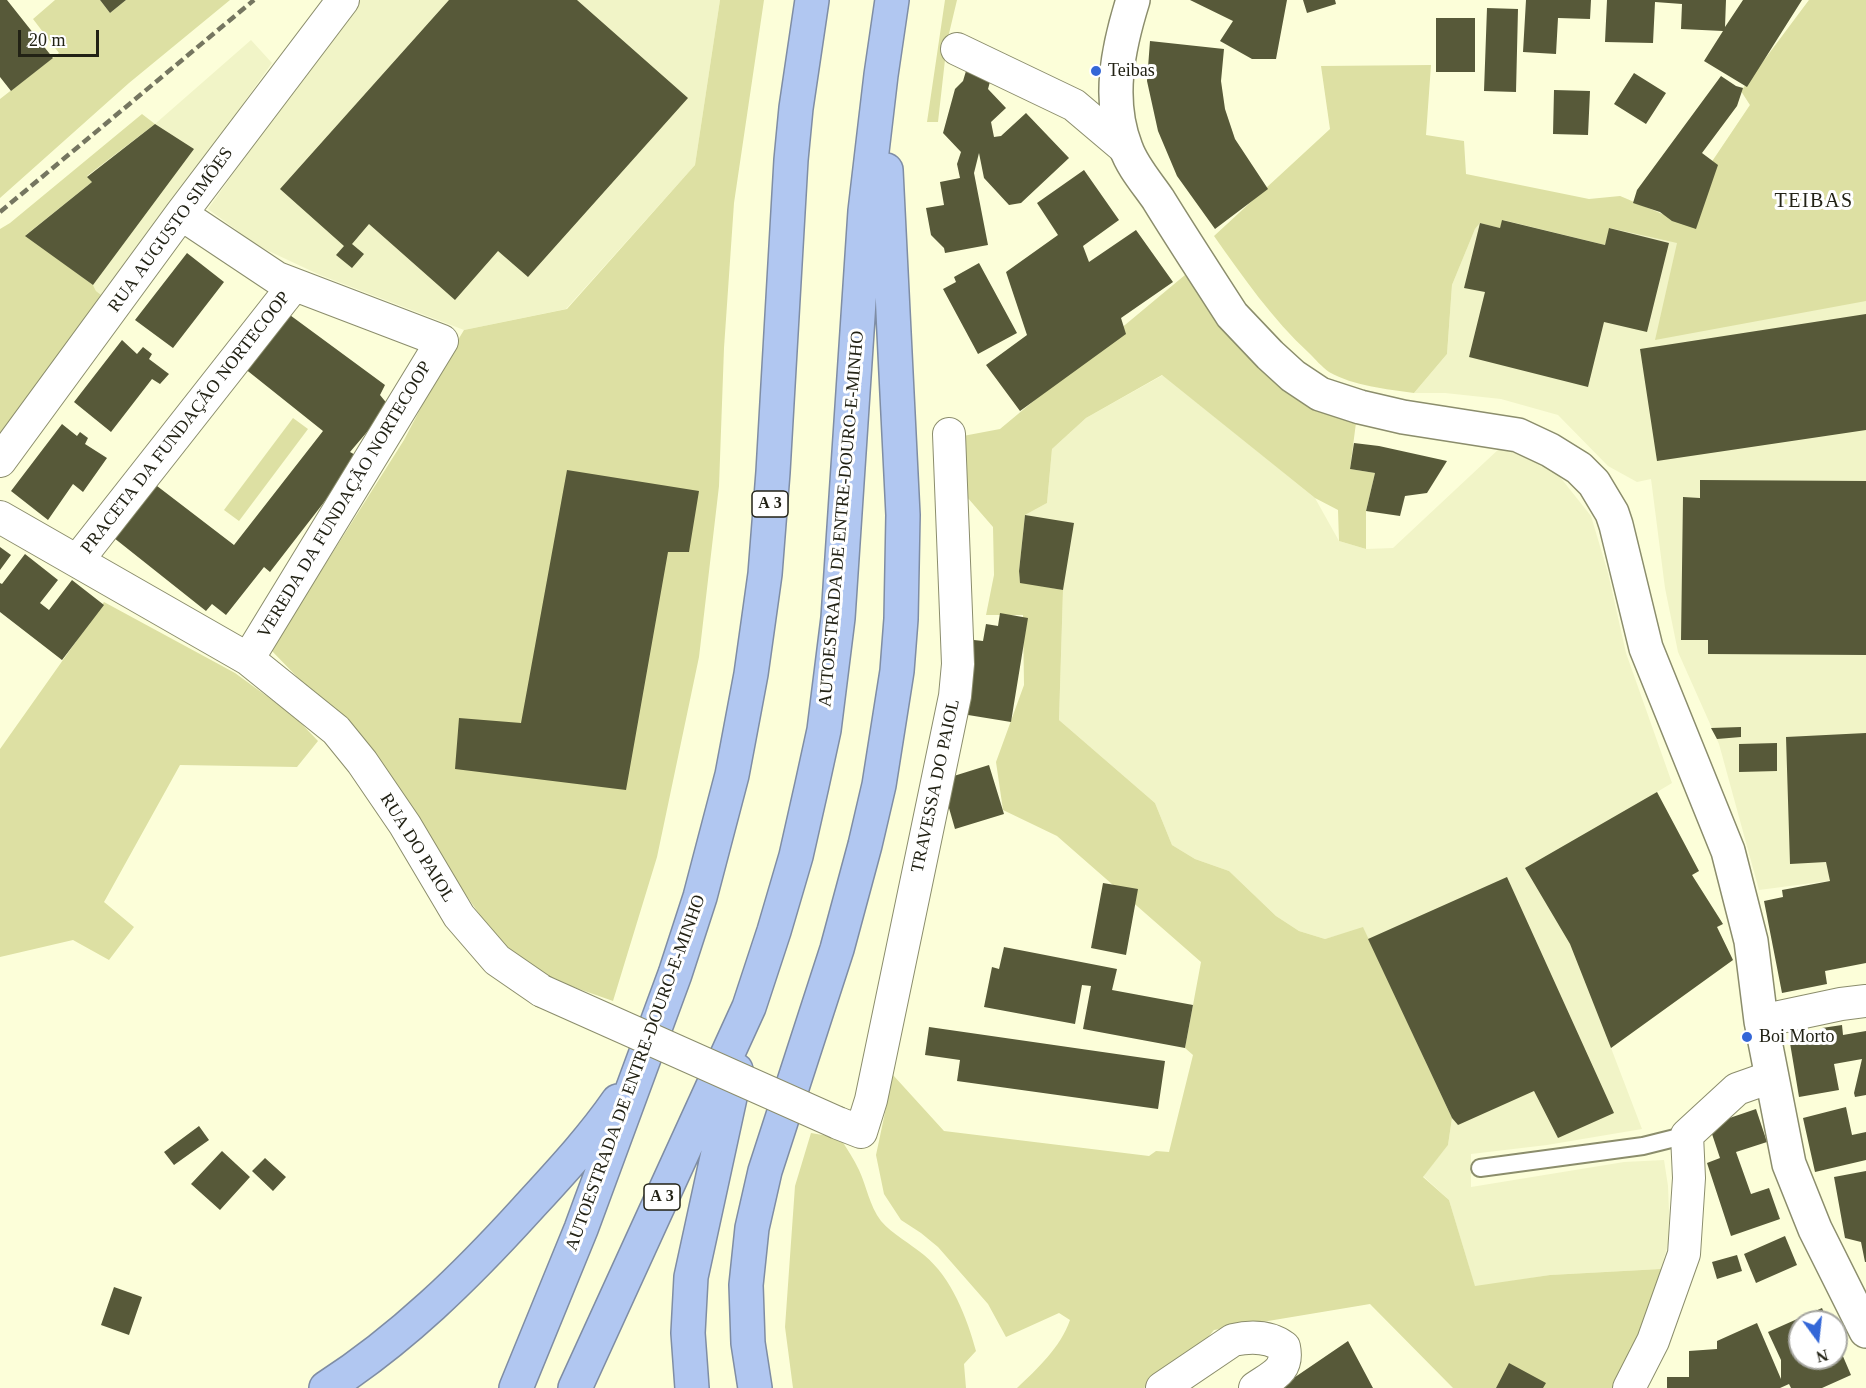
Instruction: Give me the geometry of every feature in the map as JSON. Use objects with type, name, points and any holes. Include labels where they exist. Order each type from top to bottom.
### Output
[{"type":"highway","name":"AUTOESTRADA DE ENTRE-DOURO-E-MINHO","points":[[516,1388],[581,1229],[675,974],[700,897],[732,775],[751,674],[765,574],[791,160],[796,108],[812,0]]},
{"type":"highway","name":"AUTOESTRADA DE ENTRE-DOURO-E-MINHO","points":[[574,1388],[749,1007],[796,855],[824,730],[838,618],[865,211],[892,0]]},
{"type":"highway","points":[[755,1388],[748,1343],[746,1285],[752,1228],[765,1171],[837,949],[865,845],[881,773],[897,671],[901,619],[903,515],[881,75]]},
{"type":"highway","points":[[692,1388],[688,1333],[691,1277],[749,1007]]},
{"type":"highway","points":[[326,1388],[387,1344],[467,1272],[564,1169],[605,1119],[639,1071]]},
{"type":"street","name":"RUA AUGUSTO SIMÕES","points":[[0,461],[181,214],[343,0]]},
{"type":"street","points":[[1126,149],[1117,114],[1115,88],[1125,25],[1133,0]]},
{"type":"street","points":[[957,49],[1074,105],[1126,149],[1232,315],[1270,355],[1320,394],[1360,407],[1403,417],[1518,435],[1550,450],[1579,468],[1594,483],[1612,513],[1616,525],[1646,648],[1728,851],[1751,942],[1761,1022],[1789,1164],[1815,1229],[1866,1331]]},
{"type":"street","points":[[181,214],[277,278],[294,285]]},
{"type":"street","name":"VEREDA DA FUNDAÇÃO NORTECOOP","points":[[248,659],[442,341],[294,285]]},
{"type":"street","name":"PRACETA DA FUNDAÇÃO NORTECOOP","points":[[77,561],[294,285]]},
{"type":"street","name":"TRAVESSA DO PAIOL","points":[[850,1128],[871,1100],[955,696],[958,664],[949,434]]},
{"type":"street","name":"RUA DO PAIOL","points":[[0,517],[248,659],[336,730],[362,762],[405,825],[459,916],[497,960],[542,991],[850,1128]]},
{"type":"street","points":[[1761,1022],[1840,1004],[1866,1001]]},
{"type":"street","points":[[1629,1388],[1653,1341],[1684,1254],[1689,1178],[1687,1135],[1737,1089],[1771,1077]]},
{"type":"street","points":[[1162,1388],[1233,1340],[1246,1337],[1276,1341],[1284,1347],[1287,1358],[1283,1368],[1255,1388]]},
{"type":"lane","points":[[1480,1168],[1643,1146],[1687,1135]]},
{"type":"shaded area","points":[[55,0],[100,0],[110,13],[126,0],[230,0],[129,83],[0,198],[0,99],[59,53],[33,19]]},
{"type":"shaded area","points":[[360,0],[720,0],[695,165],[566,309],[464,330],[320,275],[258,246],[208,209],[336,29]]},
{"type":"shaded area","points":[[720,0],[764,0],[734,203],[724,348],[719,486],[699,657],[657,857],[613,1001],[545,977],[506,953],[464,892],[419,818],[373,755],[271,650],[404,440],[464,330],[567,309],[695,165]]},
{"type":"shaded area","points":[[945,0],[957,0],[947,42],[938,122],[927,122]]},
{"type":"shaded area","points":[[1809,0],[1866,0],[1866,876],[1759,890],[1719,744],[1678,652],[1665,588],[1651,479],[1637,482],[1608,466],[1558,415],[1501,399],[1445,393],[1414,393],[1447,354],[1452,285],[1475,229],[1480,223],[1502,220],[1605,245],[1620,196],[1681,222],[1711,163],[1750,105],[1741,91]]},
{"type":"shaded area","points":[[1809,0],[1866,0],[1866,301],[1655,340],[1677,243],[1610,228],[1605,245],[1503,220],[1500,228],[1480,223],[1475,229],[1452,285],[1447,354],[1414,393],[1359,384],[1326,370],[1270,312],[1214,236],[1330,129],[1321,66],[1431,65],[1426,135],[1464,141],[1466,174],[1589,199],[1620,196],[1681,222],[1711,163],[1750,105],[1741,91]]},
{"type":"shaded area","points":[[251,40],[272,63],[105,298],[96,291],[93,285],[25,236],[92,182],[87,177],[155,124]]},
{"type":"shaded area","points":[[142,114],[155,124],[87,176],[92,182],[26,235],[93,285],[96,291],[105,298],[0,438],[0,229]]},
{"type":"shaded area","points":[[1185,275],[1212,313],[1357,415],[1350,469],[1375,473],[1366,511],[1366,549],[1339,541],[1338,510],[1315,498],[1162,375],[1086,418],[1052,449],[1047,503],[1025,515],[1019,571],[1020,582],[1063,590],[1059,720],[1155,803],[1172,845],[1195,859],[1229,871],[1276,916],[1299,931],[1325,939],[1363,927],[1452,1118],[1448,1145],[1423,1177],[1449,1200],[1475,1286],[1550,1275],[1661,1269],[1646,1321],[1613,1388],[1453,1388],[1370,1304],[1214,1330],[1193,1355],[1144,1388],[1017,1388],[1054,1349],[1070,1320],[1059,1313],[1006,1337],[988,1304],[938,1247],[901,1220],[884,1194],[876,1155],[893,1075],[944,1131],[1149,1156],[1156,1151],[1169,1152],[1193,1055],[1185,1048],[1201,962],[1057,836],[1003,810],[996,762],[1024,685],[1023,615],[986,615],[994,575],[993,527],[967,497],[963,436],[1000,429]]},
{"type":"shaded area","points":[[1163,375],[1315,498],[1339,541],[1366,549],[1393,548],[1501,447],[1556,472],[1591,516],[1608,573],[1626,653],[1672,783],[1657,792],[1699,871],[1692,875],[1723,924],[1717,927],[1733,960],[1611,1048],[1642,1129],[1547,1145],[1471,1154],[1471,1187],[1624,1162],[1664,1160],[1668,1186],[1670,1237],[1661,1269],[1550,1275],[1475,1287],[1449,1200],[1423,1176],[1448,1145],[1452,1118],[1363,928],[1325,939],[1299,931],[1276,916],[1229,871],[1195,859],[1172,845],[1155,803],[1059,720],[1063,590],[1020,583],[1025,515],[1047,503],[1052,449],[1086,418]]},
{"type":"shaded area","points":[[293,418],[308,429],[239,521],[224,510]]},
{"type":"shaded area","points":[[104,602],[235,673],[294,716],[318,741],[297,767],[180,765],[104,902],[134,927],[109,960],[73,940],[0,957],[0,749]]},
{"type":"shaded area","points":[[811,1133],[840,1138],[862,1176],[881,1221],[934,1264],[943,1275],[963,1312],[976,1351],[964,1364],[966,1388],[793,1388],[785,1327],[795,1186]]},
{"type":"building","points":[[0,0],[7,0],[53,58],[11,91],[0,77]]},
{"type":"building","points":[[100,0],[126,0],[110,13]]},
{"type":"building","points":[[449,0],[577,0],[688,98],[528,277],[498,251],[455,300],[369,224],[352,244],[364,254],[352,268],[336,255],[344,246],[280,189]]},
{"type":"building","points":[[1190,0],[1287,0],[1276,59],[1252,59],[1220,41],[1233,21]]},
{"type":"building","points":[[1303,0],[1335,0],[1336,4],[1307,13]]},
{"type":"building","points":[[1526,0],[1591,0],[1590,19],[1558,18],[1556,54],[1523,52]]},
{"type":"building","points":[[1607,0],[1726,0],[1725,27],[1743,0],[1802,0],[1747,87],[1704,61],[1723,31],[1681,29],[1682,4],[1655,2],[1653,43],[1605,42]]},
{"type":"building","points":[[1487,8],[1518,9],[1516,92],[1484,91]]},
{"type":"building","points":[[1436,18],[1475,18],[1475,72],[1436,72]]},
{"type":"building","points":[[1150,41],[1224,49],[1221,81],[1225,109],[1235,139],[1268,189],[1215,229],[1177,176],[1158,131],[1147,81]]},
{"type":"building","points":[[966,71],[991,78],[988,89],[1006,108],[991,122],[994,137],[1001,136],[1026,113],[1069,158],[1021,203],[1009,205],[984,178],[979,153],[974,173],[988,245],[945,253],[944,248],[931,235],[926,208],[944,205],[940,182],[960,178],[957,164],[961,152],[943,133],[955,89],[963,81]]},
{"type":"building","points":[[1634,73],[1666,93],[1646,124],[1614,104]]},
{"type":"building","points":[[1721,76],[1743,88],[1737,106],[1702,153],[1718,165],[1696,229],[1672,221],[1660,212],[1633,203],[1637,190]]},
{"type":"building","points":[[1554,90],[1590,91],[1588,135],[1553,134]]},
{"type":"building","points":[[155,124],[194,149],[93,285],[25,236],[92,182],[87,177]]},
{"type":"building","points":[[1084,170],[1119,220],[1083,246],[1089,262],[1136,230],[1173,282],[1121,318],[1126,334],[1020,411],[986,365],[1027,335],[1006,272],[1058,235],[1037,203]]},
{"type":"building","points":[[1502,220],[1605,245],[1609,228],[1669,243],[1647,332],[1604,322],[1588,387],[1469,357],[1485,292],[1464,288],[1480,223],[1500,228]]},
{"type":"building","points":[[187,253],[224,282],[173,348],[135,320]]},
{"type":"building","points":[[979,263],[1017,333],[978,354],[943,289],[956,282],[954,277]]},
{"type":"building","points":[[279,307],[385,385],[380,395],[389,406],[350,452],[359,457],[270,572],[264,567],[226,615],[212,604],[206,611],[104,530],[144,476],[234,545],[323,431],[234,360]]},
{"type":"building","points":[[1866,314],[1866,430],[1657,461],[1640,349]]},
{"type":"building","points":[[122,340],[137,354],[143,347],[152,354],[149,359],[169,374],[160,384],[152,379],[111,432],[74,402]]},
{"type":"building","points":[[62,424],[77,436],[80,432],[88,438],[85,444],[107,458],[83,492],[73,484],[48,520],[11,491]]},
{"type":"building","points":[[1354,443],[1379,446],[1447,461],[1427,493],[1405,496],[1400,516],[1366,511],[1375,473],[1350,469]]},
{"type":"building","points":[[567,470],[699,491],[689,552],[668,552],[626,790],[455,769],[459,718],[521,723]]},
{"type":"building","points":[[1700,480],[1866,481],[1866,655],[1708,654],[1708,640],[1681,640],[1683,497],[1700,498]]},
{"type":"building","points":[[1025,515],[1074,523],[1063,590],[1020,583],[1019,571]]},
{"type":"building","points":[[0,547],[11,555],[0,570]]},
{"type":"building","points":[[25,554],[58,580],[40,603],[49,610],[72,580],[104,605],[62,660],[0,612],[0,583],[2,584]]},
{"type":"building","points":[[1000,613],[1028,618],[1011,722],[962,714],[974,640],[983,641],[986,624],[998,626]]},
{"type":"building","points":[[1741,727],[1741,737],[1717,739],[1711,728]]},
{"type":"building","points":[[1866,733],[1866,963],[1825,971],[1827,984],[1782,993],[1764,901],[1783,897],[1782,890],[1830,881],[1826,862],[1790,864],[1786,737]]},
{"type":"building","points":[[1777,743],[1777,771],[1739,772],[1739,744]]},
{"type":"building","points":[[989,765],[1004,814],[955,829],[941,780]]},
{"type":"building","points":[[1657,792],[1699,871],[1692,875],[1723,924],[1717,927],[1733,960],[1611,1048],[1570,944],[1525,868]]},
{"type":"building","points":[[1507,877],[1614,1113],[1558,1138],[1534,1091],[1458,1125],[1452,1118],[1368,939]]},
{"type":"building","points":[[1103,883],[1138,889],[1126,955],[1091,948]]},
{"type":"building","points":[[1004,947],[1117,969],[1112,990],[1193,1005],[1185,1048],[1083,1029],[1091,986],[1082,985],[1075,1024],[984,1007],[992,967],[999,969]]},
{"type":"building","points":[[1842,1025],[1843,1035],[1866,1031],[1866,1095],[1855,1097],[1854,1093],[1862,1059],[1834,1064],[1839,1090],[1799,1097],[1790,1043],[1819,1038],[1822,1028]]},
{"type":"building","points":[[929,1027],[1165,1061],[1158,1109],[957,1081],[960,1060],[925,1055]]},
{"type":"building","points":[[1846,1107],[1852,1135],[1866,1132],[1866,1160],[1815,1172],[1803,1118]]},
{"type":"building","points":[[1756,1109],[1767,1142],[1736,1152],[1751,1194],[1769,1188],[1780,1219],[1731,1236],[1707,1163],[1720,1158],[1709,1125]]},
{"type":"building","points":[[199,1126],[209,1140],[174,1165],[164,1152]]},
{"type":"building","points":[[222,1151],[250,1177],[220,1210],[191,1184]]},
{"type":"building","points":[[265,1158],[286,1177],[273,1191],[252,1171]]},
{"type":"building","points":[[1866,1171],[1865,1262],[1861,1242],[1845,1238],[1834,1177]]},
{"type":"building","points":[[1785,1236],[1797,1265],[1756,1283],[1744,1254]]},
{"type":"building","points":[[1737,1255],[1742,1271],[1717,1279],[1712,1262]]},
{"type":"building","points":[[114,1287],[142,1297],[129,1335],[101,1325]]},
{"type":"building","points":[[1757,1323],[1781,1379],[1781,1360],[1768,1332],[1788,1323],[1788,1370],[1848,1370],[1848,1368],[1851,1375],[1822,1388],[1791,1388],[1789,1384],[1780,1388],[1667,1388],[1667,1377],[1689,1377],[1689,1351],[1717,1349],[1717,1341]]},
{"type":"building","points":[[1348,1341],[1373,1388],[1279,1388]]},
{"type":"building","points":[[1509,1363],[1546,1383],[1543,1388],[1496,1388]]},
{"type":"railway","points":[[0,212],[254,0]]},
{"type":"place","name":"Teibas","points":[[1096,71]]},
{"type":"place","name":"Boi Morto","points":[[1747,1037]]},
{"type":"district","name":"TEIBAS","points":[[1814,202]]}]
